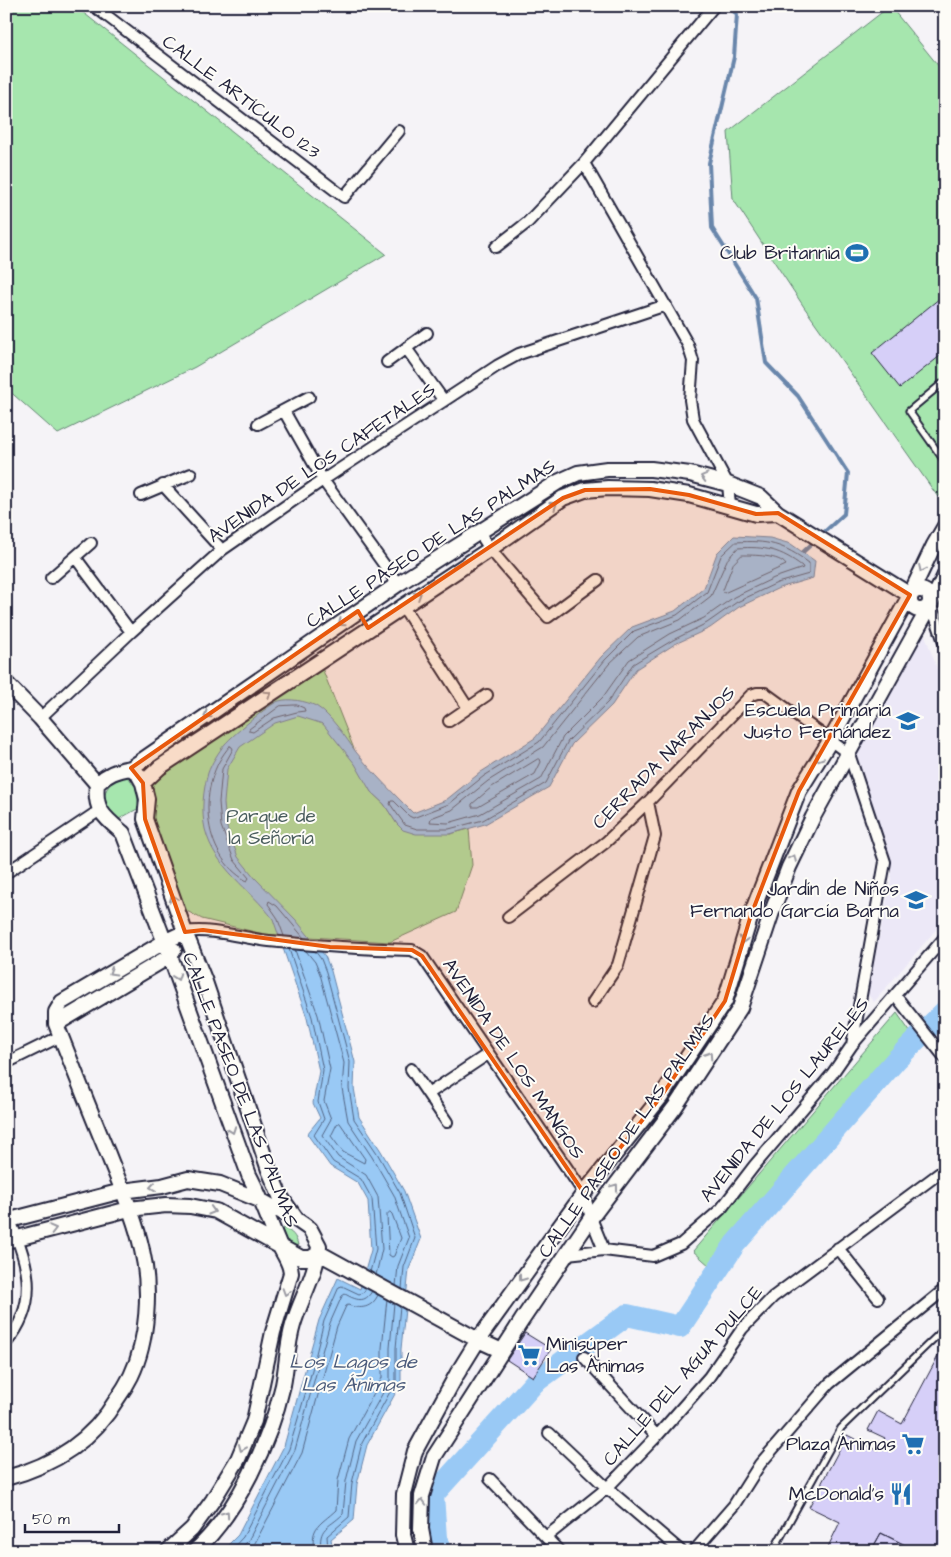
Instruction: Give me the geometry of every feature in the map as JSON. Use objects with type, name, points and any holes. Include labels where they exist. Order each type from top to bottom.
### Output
[{"type":"street","name":"CALLE ARTÍCULO 123","points":[[94,6],[344,197],[399,131]]},
{"type":"street","points":[[496,247],[528,222],[584,163],[714,6]]},
{"type":"street","points":[[584,163],[688,345],[693,361],[690,400],[693,419],[728,484],[730,506]]},
{"type":"street","name":"AVENIDA DE LOS CAFETALES","points":[[40,718],[222,550],[497,366],[519,354],[666,306]]},
{"type":"street","points":[[387,362],[427,333]]},
{"type":"street","points":[[406,348],[444,401]]},
{"type":"street","points":[[258,424],[309,397]]},
{"type":"street","points":[[284,410],[324,480],[398,584]]},
{"type":"street","name":"CALLE PASEO DE LAS PALMAS","points":[[97,784],[106,776],[118,770],[131,768],[398,584],[558,482],[578,473],[607,469],[651,469],[690,474],[728,484],[761,497],[778,513],[910,595]]},
{"type":"street","points":[[141,495],[191,474]]},
{"type":"street","points":[[163,485],[222,550]]},
{"type":"street","name":"CALLE PASEO DE LAS PALMAS","points":[[319,1253],[320,1246],[310,1230],[297,1220],[280,1196],[269,1170],[204,979],[185,932],[145,819],[147,799],[143,783],[160,767],[402,605],[490,549],[563,498],[585,490],[608,488],[650,489],[689,495],[756,514],[778,513]]},
{"type":"street","name":"CALLE PASEO DE LAS PALMAS","points":[[407,1551],[402,1535],[404,1494],[414,1451],[456,1374],[478,1340],[584,1193],[660,1098],[725,1001],[751,916],[799,791],[830,741],[910,595],[934,544],[945,526]]},
{"type":"street","points":[[479,532],[490,549],[548,617],[598,580]]},
{"type":"street","points":[[51,578],[91,543]]},
{"type":"street","points":[[75,557],[131,632]]},
{"type":"street","name":"CALLE PASEO DE LAS PALMAS","points":[[425,1551],[421,1529],[422,1496],[434,1457],[591,1218],[675,1107],[740,1008],[773,909],[813,817],[931,604],[945,575]]},
{"type":"street","points":[[910,595],[916,590],[923,590],[929,594],[945,645]]},
{"type":"street","points":[[402,605],[468,708]]},
{"type":"street","points":[[358,611],[368,628]]},
{"type":"street","points":[[6,683],[40,718],[97,784],[95,798],[100,810],[6,873]]},
{"type":"street","name":"CERRADA NARANJOS","points":[[508,917],[606,842],[648,802],[751,695],[757,692],[765,693],[849,754]]},
{"type":"street","points":[[449,721],[487,695]]},
{"type":"street","points":[[849,754],[885,862],[852,1045]]},
{"type":"street","points":[[131,768],[138,774],[143,783]]},
{"type":"street","points":[[593,1002],[618,965],[652,845],[654,836],[648,802]]},
{"type":"street","name":"CALLE PASEO DE LAS PALMAS","points":[[100,810],[123,833],[170,956],[249,1176],[262,1201],[280,1247],[290,1265],[291,1273],[273,1332],[254,1421],[238,1458],[213,1500],[192,1529],[168,1551]]},
{"type":"street","name":"AVENIDA DE LOS MANGOS","points":[[185,932],[203,930],[266,940],[330,947],[412,950],[422,956],[584,1193],[591,1218]]},
{"type":"street","points":[[6,1478],[31,1472],[59,1457],[92,1432],[113,1406],[131,1376],[141,1346],[146,1314],[146,1284],[142,1250],[129,1209],[59,1030],[56,1012],[62,1002],[164,942],[185,932]]},
{"type":"street","points":[[6,1063],[170,956],[185,932]]},
{"type":"street","name":"AVENIDA DE LOS LAURELES","points":[[567,1254],[604,1250],[653,1256],[681,1244],[721,1209],[754,1166],[832,1074],[852,1045],[945,937]]},
{"type":"street","points":[[895,995],[945,1058]]},
{"type":"street","points":[[428,1094],[488,1054]]},
{"type":"street","points":[[411,1069],[447,1122]]},
{"type":"street","name":"CALLE DEL AGUA DULCE","points":[[546,1537],[607,1488],[657,1436],[710,1377],[742,1329],[773,1297],[945,1169]]},
{"type":"street","points":[[6,1343],[20,1324],[28,1303],[28,1278],[12,1240],[8,1217],[122,1191],[162,1186],[188,1179],[220,1184],[262,1201],[297,1220]]},
{"type":"street","points":[[12,1240],[129,1209],[166,1205],[190,1206],[216,1211],[301,1258],[311,1258],[319,1253]]},
{"type":"street","points":[[591,1218],[604,1250]]},
{"type":"street","points":[[838,1248],[878,1298]]},
{"type":"street","points":[[319,1253],[478,1340],[502,1351]]},
{"type":"street","points":[[195,1551],[229,1511],[254,1466],[270,1429],[283,1384],[287,1346],[294,1323],[312,1280],[319,1253]]},
{"type":"street","points":[[694,1551],[734,1505],[760,1464],[829,1384],[945,1289]]},
{"type":"street","points":[[584,1356],[657,1436]]},
{"type":"street","points":[[549,1433],[607,1488],[681,1551]]},
{"type":"street","points":[[490,1479],[559,1551]]},
{"type":"lane","points":[[945,381],[909,411],[945,462]]},
{"type":"lane","points":[[773,1551],[841,1428],[945,1328]]},
{"type":"highlighted area","points":[[650,489],[689,495],[756,514],[778,513],[910,595],[799,791],[751,915],[725,1001],[660,1098],[584,1193],[422,956],[412,950],[330,947],[203,930],[185,932],[145,819],[143,783],[131,768],[358,611],[368,628],[563,498],[585,490]]},
{"type":"shaded area","name":"Escuela Primaria Justo Fernández","points":[[922,627],[945,690],[945,919],[874,1002],[867,994],[891,880],[891,861],[856,752]]},
{"type":"green space","points":[[6,6],[75,6],[386,254],[195,367],[58,434],[6,388]]},
{"type":"green space","name":"Club Britannia","points":[[890,6],[945,74],[945,491],[938,497],[804,307],[733,199],[728,132]]},
{"type":"green space","name":"Parque de la Señoría","points":[[320,663],[371,792],[384,804],[397,824],[450,834],[469,829],[472,865],[456,912],[390,942],[263,934],[202,919],[183,909],[166,864],[157,833],[149,786],[247,713]]},
{"type":"green space","points":[[120,776],[129,778],[136,788],[139,808],[119,819],[107,809],[104,798],[109,786]]},
{"type":"green space","points":[[897,1013],[913,1036],[711,1267],[693,1251]]},
{"type":"green space","points":[[284,1228],[293,1235],[298,1245],[292,1246],[281,1241],[280,1230]]},
{"type":"water","name":"Los Lagos de Las Ánimas","points":[[734,536],[770,538],[791,544],[815,561],[813,578],[779,588],[739,607],[710,628],[675,644],[636,669],[612,705],[572,744],[549,787],[485,824],[450,834],[416,834],[403,830],[384,804],[371,792],[355,764],[323,724],[298,716],[275,723],[240,747],[227,769],[224,803],[226,825],[238,857],[255,878],[296,920],[325,956],[331,971],[355,1062],[354,1088],[359,1117],[404,1191],[421,1239],[409,1269],[401,1349],[401,1383],[367,1445],[357,1484],[354,1520],[331,1539],[333,1551],[222,1551],[238,1535],[284,1446],[319,1320],[338,1278],[360,1289],[371,1250],[368,1201],[358,1183],[330,1166],[307,1134],[320,1118],[313,1103],[319,1071],[307,1018],[273,919],[225,867],[210,843],[205,829],[203,815],[204,794],[211,766],[225,744],[274,703],[298,700],[322,710],[338,727],[369,768],[413,813],[446,800],[481,772],[535,738],[601,657],[632,627],[675,611],[704,588],[717,553]]},
{"type":"building","points":[[945,294],[945,352],[900,388],[872,353]]},
{"type":"building","name":"Minisúper Las Ánimas","points":[[525,1333],[551,1349],[533,1377],[507,1360]]},
{"type":"building","name":"Plaza Ánimas","points":[[945,1343],[945,1551],[917,1551],[881,1533],[871,1551],[826,1551],[840,1522],[809,1507],[847,1435],[878,1451],[885,1438],[868,1430],[878,1411],[902,1424]]},
{"type":"building","points":[[881,1533],[917,1551],[871,1551]]},
{"type":"waterway","points":[[726,6],[737,14],[734,57],[709,163],[712,228],[756,298],[766,363],[798,396],[848,473],[844,514],[821,535]]},
{"type":"waterway","points":[[803,552],[816,540]]},
{"type":"waterway","points":[[441,1551],[436,1538],[433,1495],[535,1382],[627,1315],[680,1327],[735,1244],[896,1060],[945,1011]]},
{"type":"place","name":"Club Britannia","points":[[857,253]]},
{"type":"place","name":"Escuela Primaria Justo Fernández","points":[[908,721]]},
{"type":"place","name":"Jardín de Niños Fernando García Barna","points":[[916,900]]},
{"type":"place","name":"Minisúper Las Ánimas","points":[[529,1355]]},
{"type":"place","name":"Plaza Ánimas","points":[[913,1444]]},
{"type":"place","name":"McDonald's","points":[[901,1494]]}]
